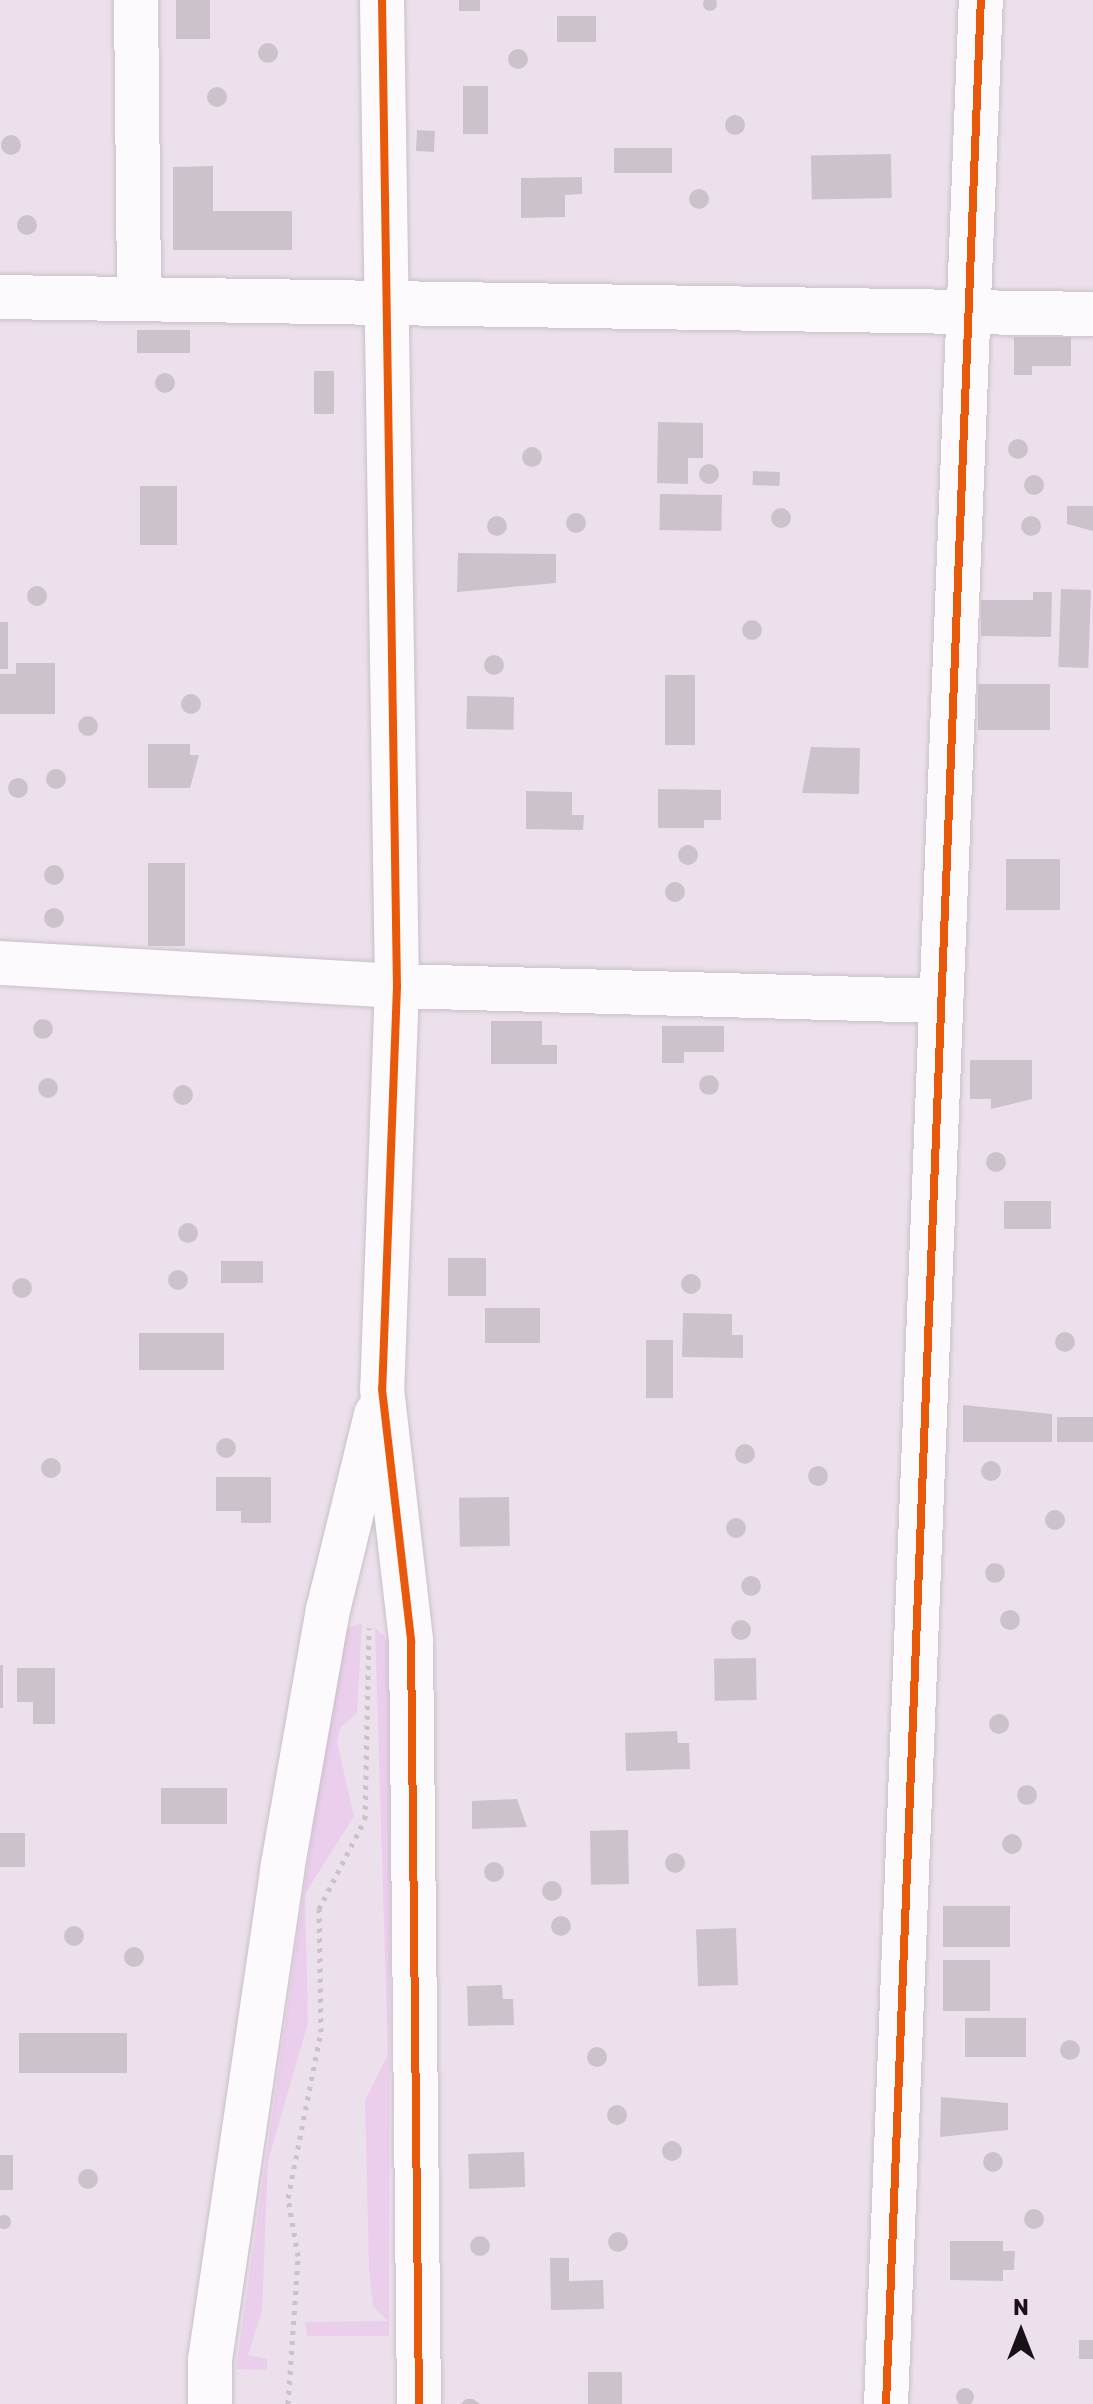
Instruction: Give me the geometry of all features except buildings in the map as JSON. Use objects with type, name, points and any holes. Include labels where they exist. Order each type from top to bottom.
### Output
[{"type":"street","points":[[136,0],[139,297]]},
{"type":"street","points":[[382,0],[383,297],[397,986],[382,1389],[411,1641],[419,2404]]},
{"type":"street","points":[[886,2404],[964,309],[981,0]]},
{"type":"street","points":[[0,297],[383,297],[1093,314]]},
{"type":"street","points":[[0,963],[397,986],[938,1001]]},
{"type":"street","points":[[210,2404],[210,2360],[282,1870],[328,1610],[382,1389]]},
{"type":"path","points":[[288,2404],[298,2256],[288,2198],[321,2032],[319,1909],[365,1819],[371,1611]]},
{"type":"shaded area","points":[[362,1623],[357,1713],[340,1728],[337,1742],[354,1816],[305,1894],[308,2023],[268,2161],[262,2311],[248,2355],[267,2359],[267,2370],[236,2369],[335,1674],[344,1630]]},
{"type":"shaded area","points":[[375,1627],[391,1644],[389,2336],[307,2336],[305,2322],[388,2321],[373,2306],[369,2268],[365,2101],[388,2054]]},
{"type":"cycle path","points":[[382,0],[397,986],[382,1389],[411,1641],[419,2404]]},
{"type":"cycle path","points":[[886,2404],[981,0]]}]
